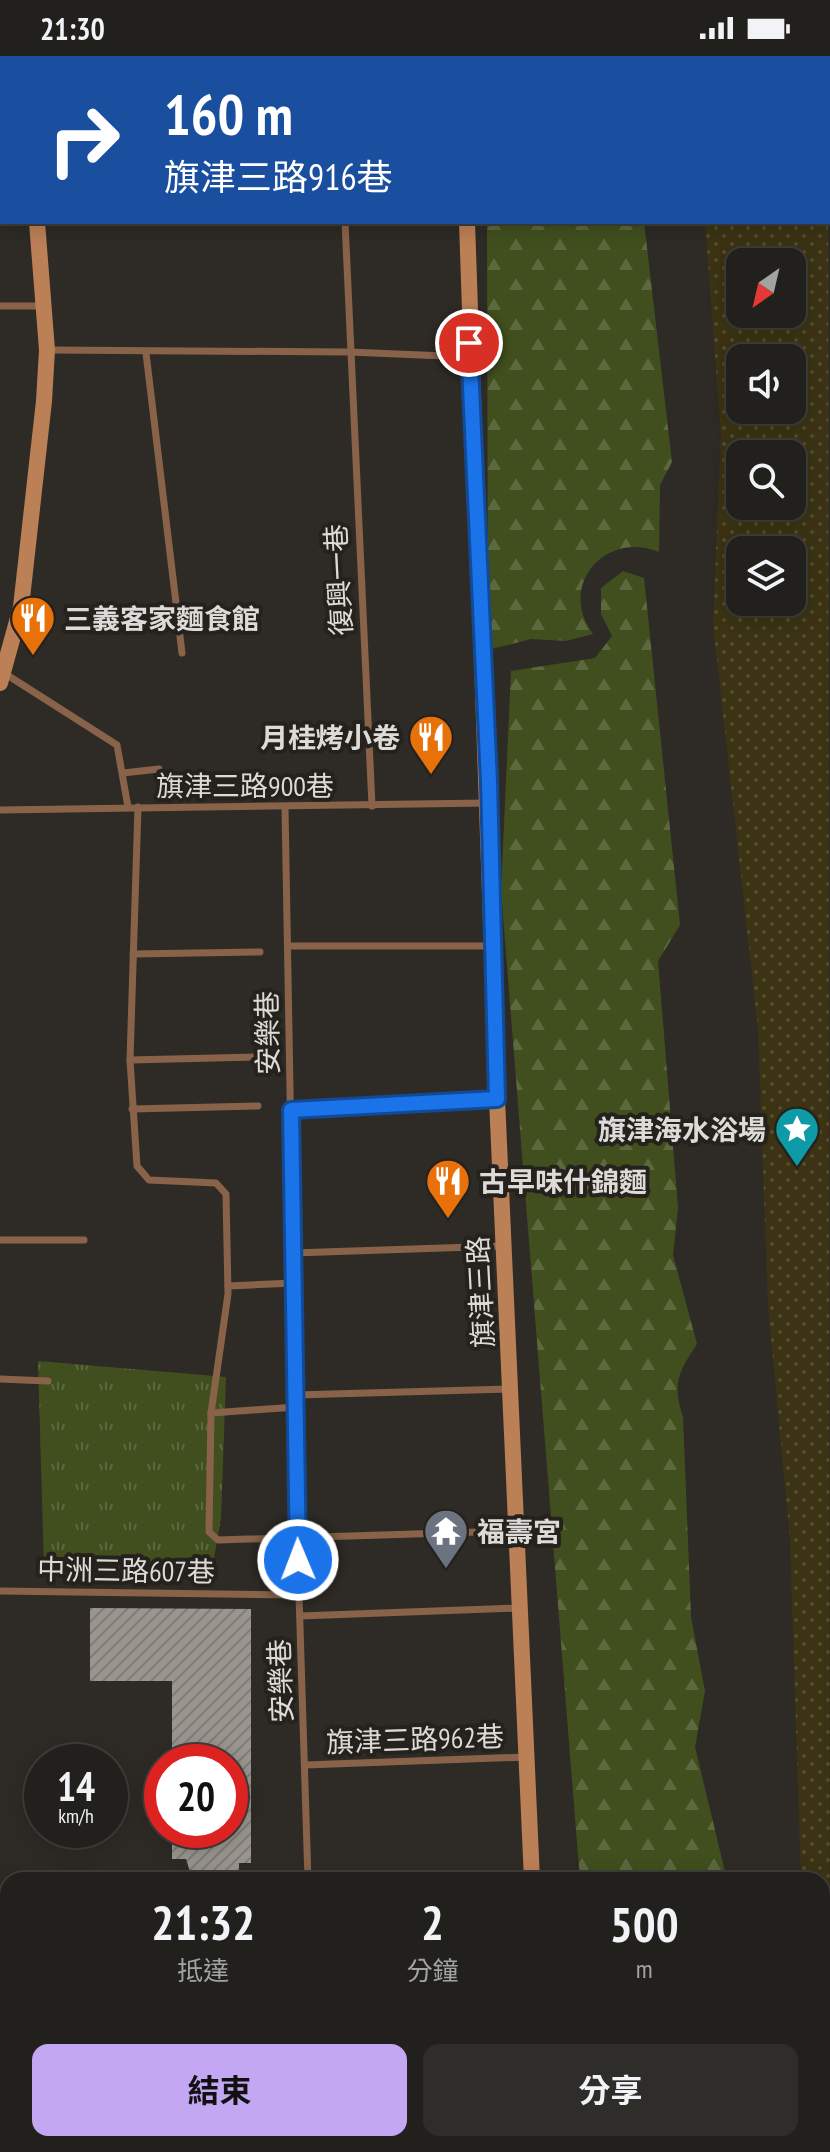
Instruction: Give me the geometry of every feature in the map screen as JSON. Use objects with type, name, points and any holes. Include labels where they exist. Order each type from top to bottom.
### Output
[{"type":"street","points":[[2,678],[21,607],[47,350],[37,224]]},
{"type":"street","name":"旗津三路","points":[[467,224],[469,357],[489,803],[497,1099],[532,1872]]},
{"type":"lane","name":"復興一巷","points":[[345,224],[372,806]]},
{"type":"lane","points":[[0,306],[43,306]]},
{"type":"lane","points":[[47,350],[349,352],[469,357]]},
{"type":"lane","points":[[146,353],[182,653]]},
{"type":"lane","points":[[2,678],[112,740],[120,750],[128,807]]},
{"type":"lane","points":[[123,773],[159,769]]},
{"type":"lane","name":"旗津三路900巷","points":[[0,810],[489,803]]},
{"type":"lane","points":[[138,807],[130,1060],[137,1166],[149,1180],[222,1186],[226,1194],[228,1286],[211,1413],[212,1537],[218,1540],[298,1540],[516,1531]]},
{"type":"lane","name":"安樂巷","points":[[285,808],[299,1595],[308,1872]]},
{"type":"lane","points":[[288,946],[491,946]]},
{"type":"lane","points":[[133,954],[260,952]]},
{"type":"lane","points":[[130,1060],[257,1057]]},
{"type":"lane","points":[[291,1110],[497,1099]]},
{"type":"lane","points":[[132,1109],[258,1106]]},
{"type":"lane","points":[[0,1240],[84,1240]]},
{"type":"lane","points":[[293,1253],[504,1246]]},
{"type":"lane","points":[[228,1286],[294,1283]]},
{"type":"lane","points":[[0,1379],[48,1381]]},
{"type":"lane","points":[[296,1395],[510,1389]]},
{"type":"lane","points":[[211,1413],[296,1407]]},
{"type":"lane","name":"中洲三路607巷","points":[[0,1591],[299,1595]]},
{"type":"lane","points":[[300,1616],[520,1608]]},
{"type":"lane","name":"旗津三路962巷","points":[[305,1765],[527,1757]]},
{"type":"green space","points":[[487,224],[644,224],[672,462],[660,485],[659,552],[639,547],[621,549],[605,556],[592,567],[584,581],[581,598],[583,616],[593,634],[566,641],[531,639],[488,650]]},
{"type":"green space","points":[[623,571],[644,578],[680,925],[658,961],[678,1208],[673,1255],[697,1344],[681,1371],[678,1395],[683,1417],[691,1617],[705,1691],[695,1747],[725,1872],[579,1872],[501,891],[511,671],[595,658],[612,636],[601,614],[601,588]]},
{"type":"green space","points":[[38,1361],[226,1377],[221,1519],[212,1569],[44,1567]]},
{"type":"sand","name":"旗津海水浴場","points":[[705,224],[828,224],[830,1872],[801,1872],[790,1539],[768,1306],[758,1029],[713,624],[721,434]]},
{"type":"building","points":[[90,1608],[251,1609],[251,1863],[239,1863],[239,1872],[190,1872],[186,1859],[172,1859],[172,1848],[248,1848],[248,1744],[172,1744],[172,1681],[90,1681]]},
{"type":"place","name":"三義客家麵食館","points":[[33,657]]},
{"type":"place","name":"月桂烤小卷","points":[[431,776]]},
{"type":"place","name":"旗津海水浴場","points":[[797,1168]]},
{"type":"place","name":"古早味什錦麵","points":[[448,1220]]},
{"type":"place","name":"福壽宮","points":[[446,1570]]},
{"type":"route","points":[[298,1560],[291,1110],[497,1099],[489,782],[469,343]]}]
